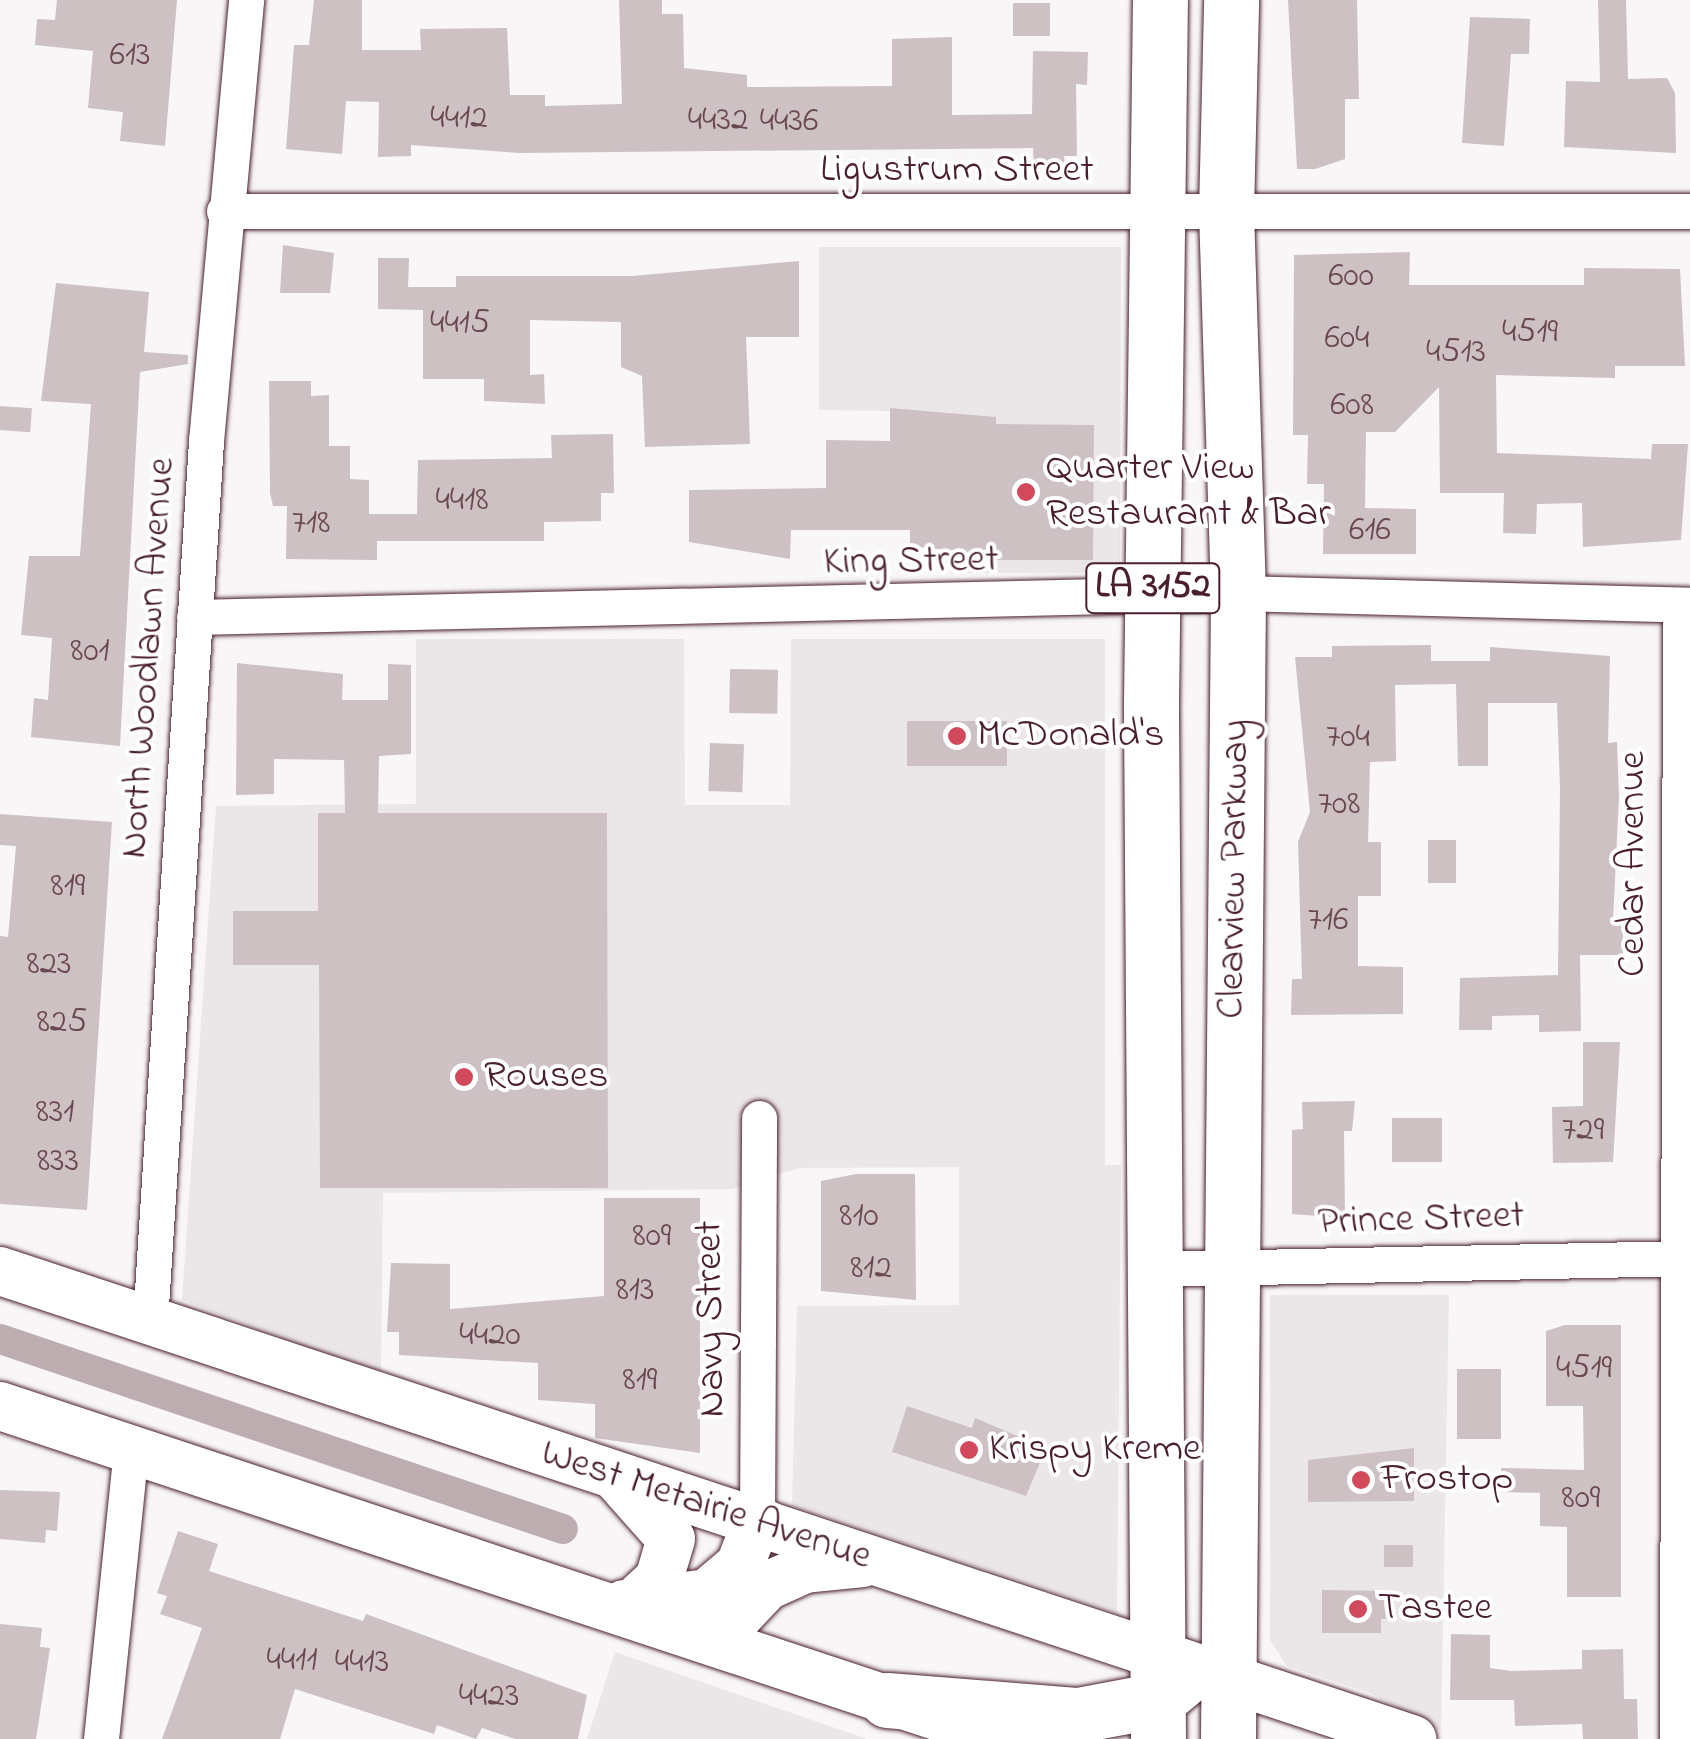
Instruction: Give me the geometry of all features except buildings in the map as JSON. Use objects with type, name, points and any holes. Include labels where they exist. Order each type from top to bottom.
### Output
[{"type":"highway","name":"Clearview Parkway","points":[[1160,0],[1152,600],[1156,1269],[1181,1688],[1228,1739]]},
{"type":"highway","name":"Clearview Parkway","points":[[1181,1688],[1231,1591],[1238,593],[1226,211],[1231,0]]},
{"type":"highway","points":[[1153,963],[1234,961]]},
{"type":"highway","points":[[886,1700],[1078,1715],[1181,1688]]},
{"type":"main road","name":"West Metairie Avenue","points":[[0,1272],[892,1566],[1181,1688],[1412,1739]]},
{"type":"main road","points":[[0,1406],[609,1602],[714,1642],[1006,1739]]},
{"type":"main road","points":[[609,1602],[659,1579],[671,1539],[615,1476]]},
{"type":"main road","points":[[609,1602],[707,1593],[740,1566],[758,1521]]},
{"type":"main road","points":[[714,1642],[744,1601],[787,1577],[852,1562],[892,1566]]},
{"type":"main road","points":[[787,1577],[768,1630],[797,1670]]},
{"type":"street","name":"North Woodlawn Avenue","points":[[150,1322],[194,618],[224,211],[246,0]]},
{"type":"street","name":"Ligustrum Street","points":[[224,211],[1690,212]]},
{"type":"street","name":"King Street","points":[[194,618],[1152,600],[1238,593],[1685,605]]},
{"type":"street","name":"Cedar Avenue","points":[[1684,1258],[1679,1123],[1685,605]]},
{"type":"street","name":"Navy Street","points":[[758,1118],[758,1521]]},
{"type":"street","name":"Prince Street","points":[[1156,1269],[1684,1258]]},
{"type":"street","points":[[1677,1739],[1684,1258]]},
{"type":"street","points":[[101,1739],[131,1449]]},
{"type":"shaded area","points":[[819,247],[1121,247],[1120,573],[951,573],[951,412],[819,410]]},
{"type":"shaded area","points":[[416,639],[684,639],[685,805],[790,805],[791,639],[1105,639],[1105,1165],[1121,1165],[1117,1613],[792,1506],[797,1306],[959,1305],[959,1167],[799,1168],[732,1189],[383,1193],[381,1376],[182,1300],[216,806],[416,804]]},
{"type":"shaded area","points":[[1270,1295],[1449,1295],[1441,1731],[1370,1693],[1287,1666],[1270,1640]]},
{"type":"shaded area","points":[[615,1652],[867,1739],[587,1739]]},
{"type":"waterway","points":[[0,1339],[563,1529]]},
{"type":"place","name":"Quarter View Restaurant & Bar","points":[[1026,492]]},
{"type":"place","name":"McDonald's","points":[[957,736]]},
{"type":"place","name":"Rouses","points":[[464,1077]]},
{"type":"place","name":"Krispy Kreme","points":[[969,1450]]},
{"type":"place","name":"Frostop","points":[[1361,1480]]},
{"type":"place","name":"Tastee","points":[[1358,1609]]}]
